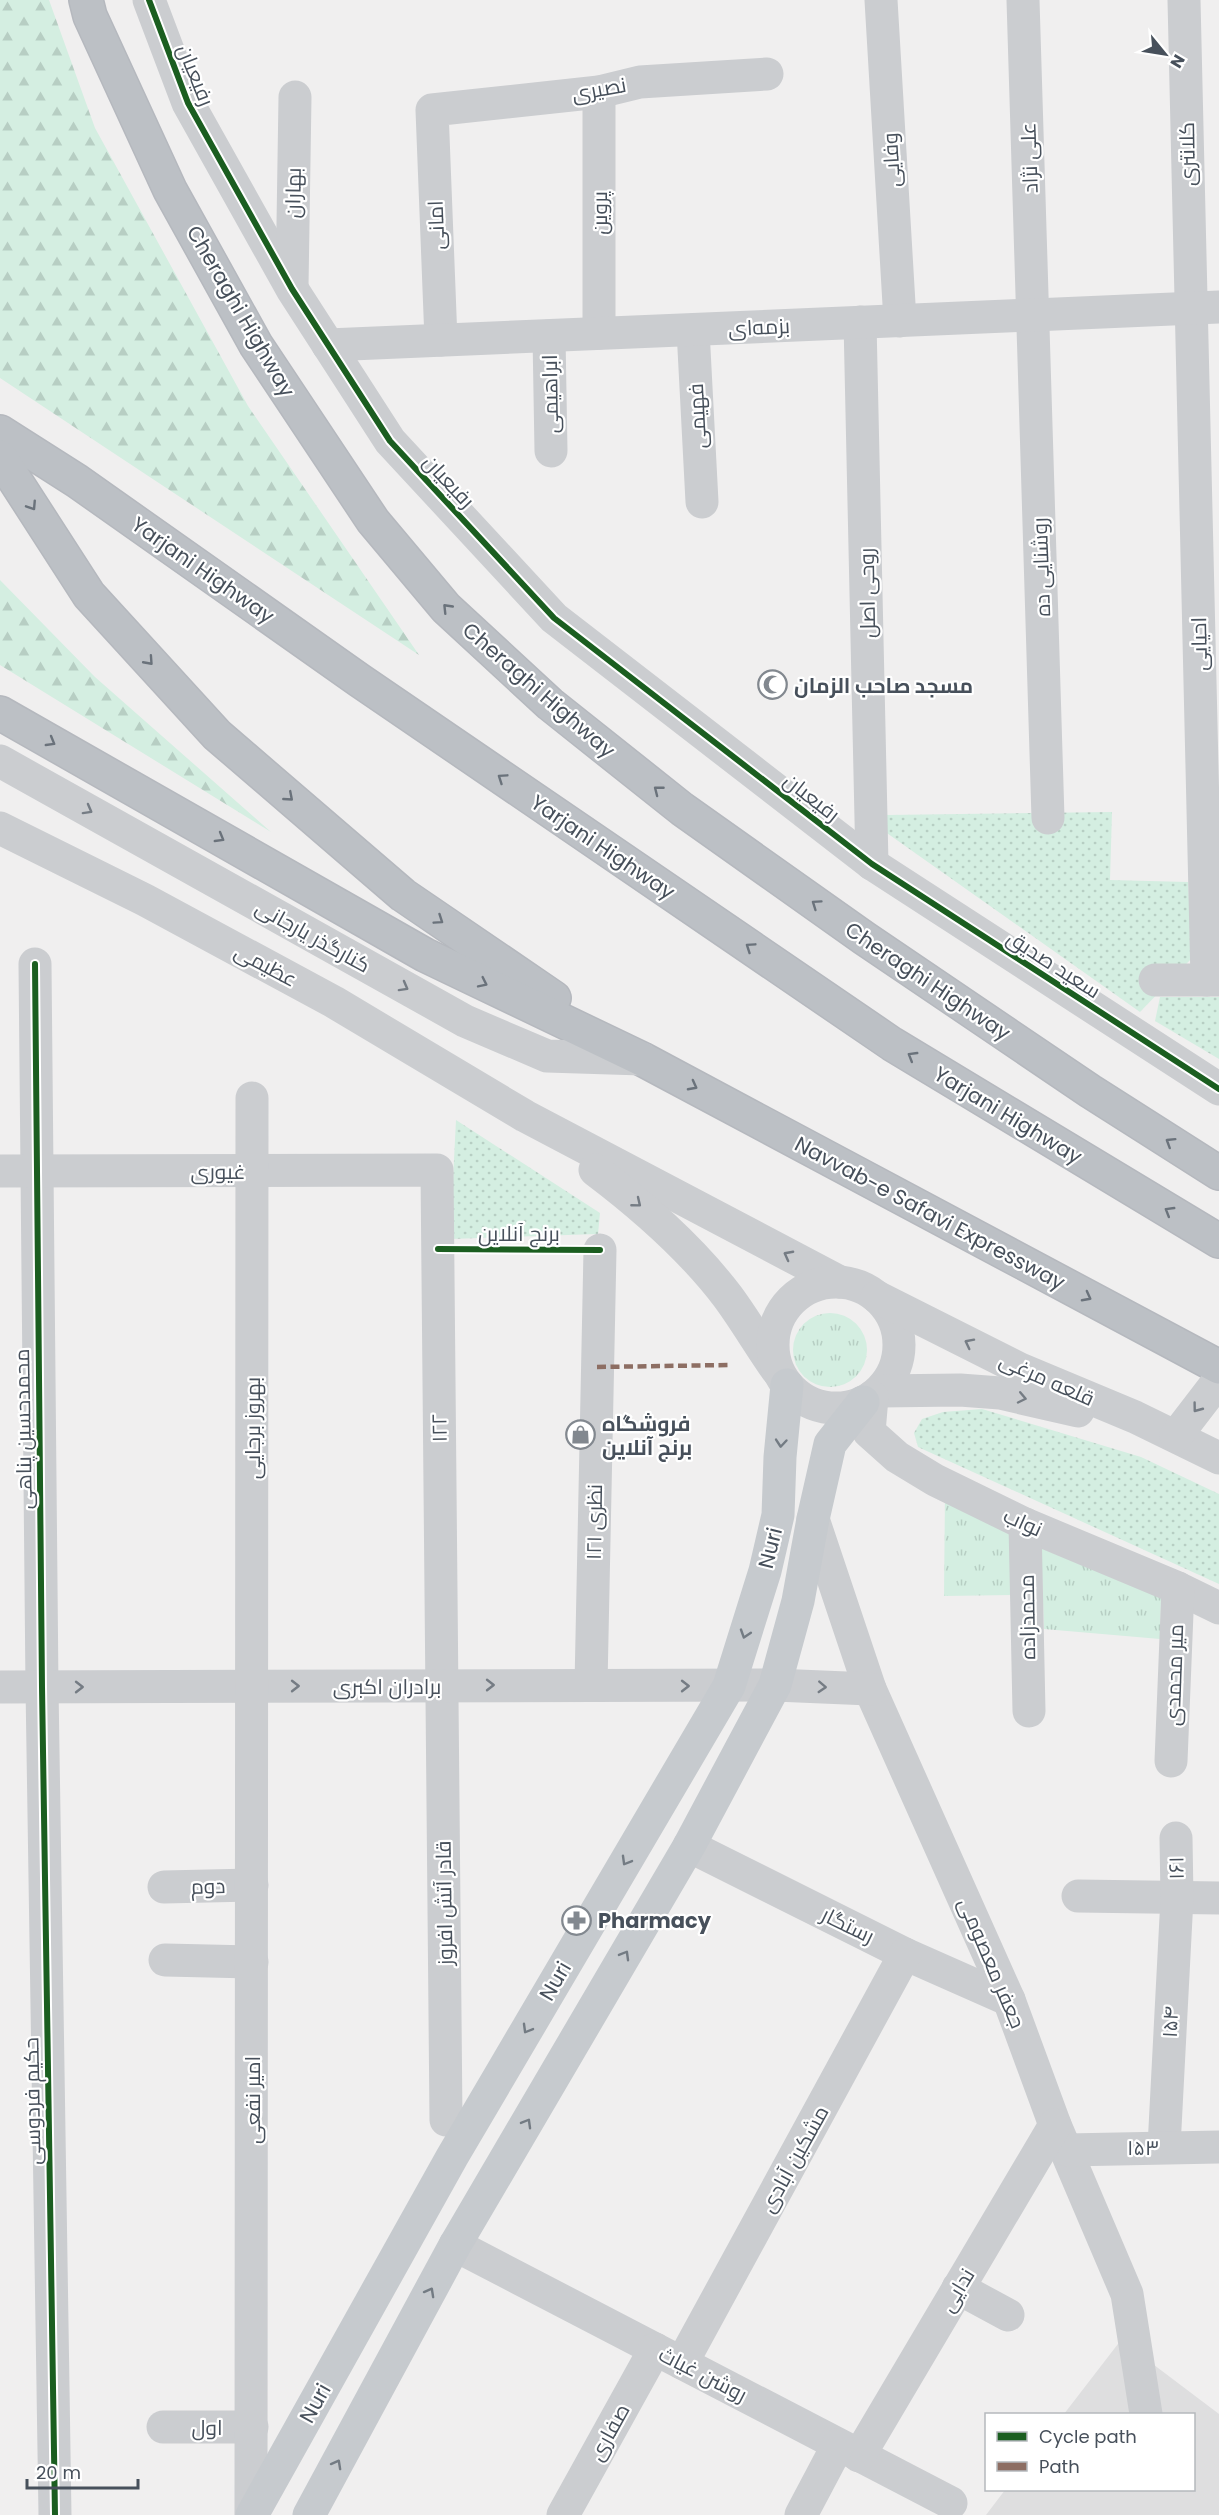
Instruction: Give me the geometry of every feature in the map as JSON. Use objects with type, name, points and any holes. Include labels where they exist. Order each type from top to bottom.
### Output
[{"type":"highway","name":"Cheraghi Highway","points":[[86,0],[90,16],[170,190],[256,345],[373,521],[446,608],[550,704],[682,809],[864,938],[1090,1091],[1219,1173]]},
{"type":"highway","name":"Yarjani Highway","points":[[0,432],[76,481],[368,687],[892,1044],[1219,1241]]},
{"type":"highway","points":[[0,457],[89,595],[217,735],[403,896],[642,1059]]},
{"type":"highway","points":[[0,713],[425,955],[642,1059]]},
{"type":"highway","name":"Navvab-e Safavi Expressway","points":[[642,1059],[1219,1367]]},
{"type":"main road","name":"Nuri","points":[[252,2515],[414,2224],[729,1686],[765,1571],[778,1515],[780,1457],[787,1385]]},
{"type":"main road","name":"Nuri","points":[[309,2515],[455,2245],[689,1846],[775,1685],[798,1601],[830,1444],[872,1397]]},
{"type":"main road","points":[[647,1824],[689,1846]]},
{"type":"main road","points":[[414,2224],[455,2245]]},
{"type":"street","name":"رفیعیان","points":[[149,0],[188,103],[292,289],[390,441],[554,618],[872,864]]},
{"type":"street","name":"وفایی","points":[[881,0],[900,321]]},
{"type":"street","name":"علی نژاد","points":[[1023,0],[1034,315]]},
{"type":"street","name":"کلانتری","points":[[1184,0],[1205,308]]},
{"type":"street","name":"نصیری","points":[[432,110],[599,92],[640,82],[767,74]]},
{"type":"street","name":"پروین","points":[[599,92],[599,333]]},
{"type":"street","name":"بهاران","points":[[292,289],[295,97]]},
{"type":"street","name":"امانی","points":[[432,110],[441,340]]},
{"type":"street","name":"بزمه‌ای","points":[[328,345],[1205,308]]},
{"type":"street","name":"احیایی","points":[[1205,308],[1213,980]]},
{"type":"street","name":"روشنایی ده","points":[[1034,315],[1048,818]]},
{"type":"street","name":"روحی اصل","points":[[860,322],[872,864]]},
{"type":"street","name":"فهیمی","points":[[693,330],[702,502]]},
{"type":"street","name":"ابراهیمی","points":[[549,336],[551,451]]},
{"type":"street","name":"کنارگذر یارجانی","points":[[0,761],[465,1021],[547,1056],[642,1059]]},
{"type":"street","name":"عظیمی","points":[[0,828],[145,900],[334,1002],[525,1116]]},
{"type":"street","name":"سعید صدیق","points":[[872,864],[1219,1089]]},
{"type":"street","name":"محمدحسین پناهی","points":[[35,964],[42,1687]]},
{"type":"street","points":[[1155,980],[1213,980]]},
{"type":"street","name":"بهروز برجایی","points":[[252,1098],[252,1686]]},
{"type":"street","points":[[525,1116],[840,1282],[860,1287],[878,1297],[891,1313],[898,1333],[898,1354],[892,1373],[872,1397]]},
{"type":"street","points":[[525,1116],[642,1207],[682,1244],[730,1299],[787,1385],[802,1399],[822,1407],[843,1408],[872,1397],[960,1390],[1000,1393],[1176,1436],[1219,1380]]},
{"type":"street","name":"غیوری","points":[[0,1171],[437,1170]]},
{"type":"street","name":"۱۲۲","points":[[437,1170],[442,1685]]},
{"type":"street","name":"نظری ۱۲۱","points":[[591,1685],[600,1250]]},
{"type":"street","points":[[787,1385],[777,1367],[773,1347],[776,1326],[785,1307],[800,1293],[819,1284],[840,1282]]},
{"type":"street","name":"قلعه مرغی","points":[[878,1297],[1020,1369],[1176,1436],[1219,1458]]},
{"type":"street","name":"نواب","points":[[872,1397],[868,1432],[897,1457],[935,1480],[1025,1524],[1178,1588],[1219,1608]]},
{"type":"street","name":"جعفر معصومی","points":[[813,1519],[870,1689],[1010,2000],[1061,2138],[1127,2294],[1146,2413]]},
{"type":"street","name":"محمدزاده","points":[[1025,1524],[1029,1711]]},
{"type":"street","name":"میر محمدی","points":[[1171,1761],[1178,1588]]},
{"type":"street","name":"قادر آتش افروز","points":[[442,1685],[446,2120]]},
{"type":"street","name":"برادران اکبری","points":[[0,1687],[775,1685],[870,1689]]},
{"type":"street","name":"امیر نفعی","points":[[252,1686],[252,1962],[265,2111],[252,2427],[252,2515]]},
{"type":"street","name":"حکیم فردوسی","points":[[42,1687],[55,2515]]},
{"type":"street","name":"۱۶۱","points":[[1176,1838],[1177,1898]]},
{"type":"street","name":"رستگار","points":[[689,1846],[905,1954],[1010,2000]]},
{"type":"street","name":"دوم","points":[[164,1887],[252,1885]]},
{"type":"street","points":[[1078,1896],[1219,1898]]},
{"type":"street","name":"۱۵۴","points":[[1164,2147],[1177,1898]]},
{"type":"street","name":"مشکین آبادی","points":[[669,2356],[905,1954]]},
{"type":"street","points":[[165,1960],[252,1962]]},
{"type":"street","name":"۱۵۳","points":[[1061,2138],[1164,2147],[1219,2147]]},
{"type":"street","name":"ندایی","points":[[801,2515],[849,2450],[1061,2138]]},
{"type":"street","name":"روشن غیاث","points":[[455,2245],[951,2503]]},
{"type":"street","points":[[958,2288],[1008,2314]]},
{"type":"street","name":"صفاری","points":[[563,2515],[669,2356]]},
{"type":"street","name":"اول","points":[[162,2427],[252,2427]]},
{"type":"shaded area","points":[[1121,2340],[1219,2414],[1219,2515],[986,2515],[1004,2491],[1195,2491],[1195,2413],[1065,2413]]},
{"type":"green space","points":[[0,0],[49,0],[95,128],[248,406],[419,655],[0,378]]},
{"type":"green space","points":[[0,580],[95,677],[271,832],[0,665]]},
{"type":"green space","points":[[1112,812],[1110,880],[1188,882],[1192,958],[1140,1012],[884,831],[886,815]]},
{"type":"green space","points":[[1160,997],[1219,997],[1219,1059],[1155,1021]]},
{"type":"green space","points":[[456,1120],[600,1213],[598,1234],[450,1239]]},
{"type":"green space","points":[[823,1313],[837,1313],[851,1319],[861,1329],[867,1343],[867,1357],[861,1371],[851,1381],[837,1387],[823,1387],[809,1381],[799,1371],[793,1357],[793,1343],[799,1329],[809,1319]]},
{"type":"green space","points":[[982,1409],[1141,1457],[1219,1494],[1219,1584],[918,1447],[914,1433],[922,1419],[943,1412]]},
{"type":"green space","points":[[945,1495],[1009,1529],[1013,1595],[944,1596]]},
{"type":"green space","points":[[1041,1548],[1161,1598],[1160,1639],[1044,1629]]},
{"type":"marked path","points":[[597,1367],[728,1365]]},
{"type":"cycle path","points":[[149,0],[188,103],[292,289],[390,441],[554,618],[872,864],[1219,1089]]},
{"type":"cycle path","points":[[35,964],[42,1687],[55,2515]]},
{"type":"cycle path","name":"برنج آنلاین","points":[[438,1249],[600,1250]]},
{"type":"place","name":"مسجد صاحب الزمان","points":[[773,685]]},
{"type":"place","name":"فروشگاه برنج آنلاین","points":[[581,1435]]},
{"type":"place","name":"Pharmacy","points":[[577,1920]]}]
